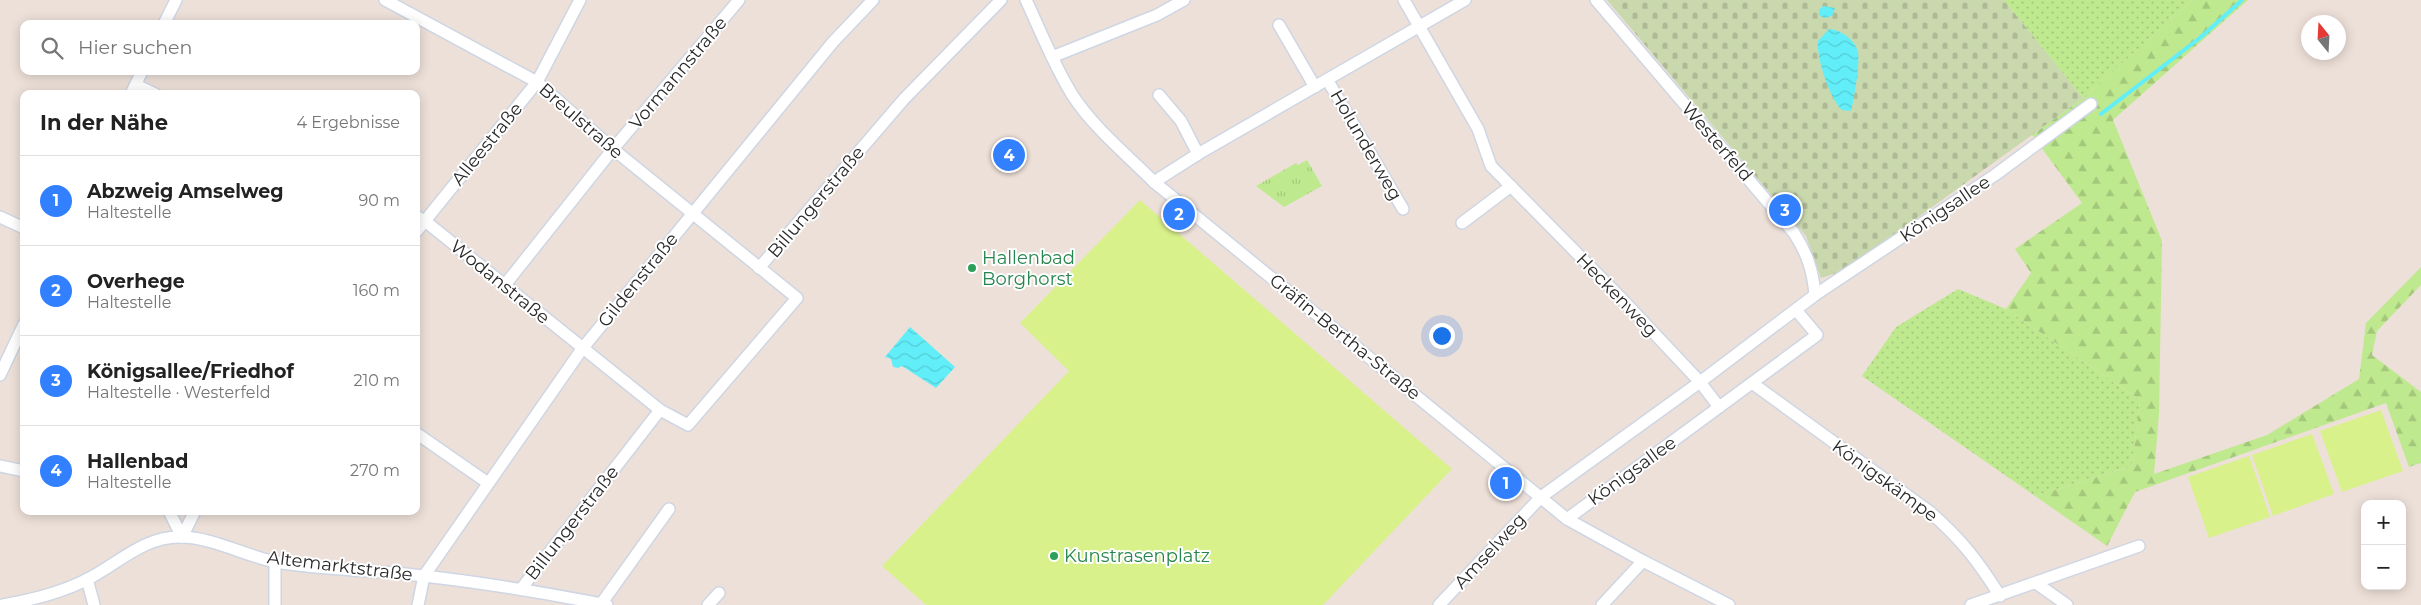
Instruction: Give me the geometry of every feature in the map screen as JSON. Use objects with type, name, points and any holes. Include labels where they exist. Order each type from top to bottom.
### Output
[{"type":"street","points":[[166,20],[176,0]]},
{"type":"street","name":"Breulstraße","points":[[385,0],[537,82],[613,150],[760,268]]},
{"type":"street","name":"Alleestraße","points":[[421,219],[537,82],[580,0]]},
{"type":"street","name":"Vormannstraße","points":[[504,286],[613,150],[739,0]]},
{"type":"street","name":"Gildenstraße","points":[[424,576],[582,349],[832,42],[873,0]]},
{"type":"street","name":"Billungerstraße","points":[[582,349],[660,410],[688,425],[797,298],[760,268],[904,99],[1001,0]]},
{"type":"street","name":"Gräfin-Bertha-Straße","points":[[1026,0],[1052,57],[1074,97],[1094,122],[1154,182],[1567,519],[1729,605]]},
{"type":"street","points":[[1052,57],[1157,15],[1184,0]]},
{"type":"street","name":"Heckenweg","points":[[1404,0],[1478,129],[1491,166],[1700,382],[1719,407]]},
{"type":"street","points":[[1154,182],[1198,154],[1328,81],[1464,0]]},
{"type":"street","name":"Westerfeld","points":[[1596,0],[1794,233],[1806,252],[1813,274],[1815,295]]},
{"type":"street","points":[[1279,26],[1315,87]]},
{"type":"street","points":[[134,89],[140,75]]},
{"type":"street","name":"Holunderweg","points":[[1328,81],[1403,210]]},
{"type":"street","points":[[1159,95],[1181,121],[1198,154]]},
{"type":"street","name":"Königsallee","points":[[1541,497],[1700,382],[1815,295],[1996,175],[2091,104]]},
{"type":"street","points":[[1462,224],[1511,186]]},
{"type":"street","points":[[0,217],[20,226]]},
{"type":"street","name":"Wodanstraße","points":[[421,219],[582,349]]},
{"type":"street","name":"Königsallee","points":[[1567,519],[1817,335],[1796,310]]},
{"type":"street","points":[[2,368],[20,332]]},
{"type":"street","name":"Königskämpe","points":[[1752,383],[1930,512],[1954,533],[1974,555],[2000,596]]},
{"type":"street","name":"Billungerstraße","points":[[521,589],[660,410]]},
{"type":"street","points":[[420,436],[488,483]]},
{"type":"street","points":[[0,466],[20,469]]},
{"type":"street","name":"Amselweg","points":[[1440,605],[1541,497]]},
{"type":"street","name":"Altemarktstraße","points":[[3,605],[33,600],[87,579],[123,556],[152,542],[182,536],[239,549],[275,562],[424,576],[521,589],[604,604],[669,509]]},
{"type":"street","points":[[171,515],[182,536]]},
{"type":"street","points":[[182,536],[193,515]]},
{"type":"street","points":[[1971,605],[2139,546]]},
{"type":"street","points":[[1602,605],[1643,561]]},
{"type":"street","points":[[275,562],[275,605]]},
{"type":"street","name":"Altemarktstraße","points":[[418,605],[424,576]]},
{"type":"street","points":[[87,579],[94,605]]},
{"type":"street","points":[[2036,583],[2067,605]]},
{"type":"street","points":[[708,605],[719,593]]},
{"type":"green space","points":[[1607,0],[2004,0],[2083,98],[1845,270],[1821,278],[1806,236]]},
{"type":"green space","points":[[2004,0],[2193,0],[2083,98]]},
{"type":"green space","points":[[2193,0],[2248,0],[2113,120],[2162,241],[2159,414],[2154,474],[2267,435],[2359,379],[2366,323],[2421,267],[2421,285],[2377,331],[2372,355],[2421,392],[2421,463],[2409,467],[2386,403],[2135,492],[2107,546],[2035,496],[2132,466],[2140,400],[2006,309],[2031,273],[2015,249],[2082,203],[2032,135],[2083,98]]},
{"type":"green space","points":[[1307,160],[1322,186],[1284,207],[1256,186],[1296,163],[1298,165]]},
{"type":"green space","points":[[1140,200],[1452,469],[1323,605],[926,605],[882,566],[1069,371],[1020,323]]},
{"type":"green space","points":[[1958,289],[2006,309],[2140,400],[2132,466],[2035,496],[1862,376],[1896,327]]},
{"type":"green space","points":[[2381,410],[2403,471],[2342,492],[2320,431]]},
{"type":"green space","points":[[2312,434],[2334,494],[2273,516],[2252,455]]},
{"type":"green space","points":[[2249,456],[2270,517],[2209,538],[2188,477]]},
{"type":"water","points":[[1823,6],[1835,8],[1832,16],[1824,18],[1819,15],[1819,10]]},
{"type":"water","points":[[1829,29],[1847,36],[1857,48],[1857,73],[1851,111],[1842,110],[1837,105],[1829,88],[1819,57],[1818,41]]},
{"type":"water","points":[[910,327],[955,367],[936,388],[902,366],[898,368],[893,367],[891,359],[885,357]]},
{"type":"waterway","points":[[2101,114],[2201,37],[2242,0]]},
{"type":"place","name":"Hallenbad","points":[[1009,155]]},
{"type":"place","name":"Königsallee/Friedhof","points":[[1785,210]]},
{"type":"place","name":"Overhege","points":[[1179,214]]},
{"type":"place","name":"Hallenbad Borghorst","points":[[972,268]]},
{"type":"place","name":"Abzweig Amselweg","points":[[1506,483]]},
{"type":"place","name":"Kunstrasenplatz","points":[[1054,556]]}]
